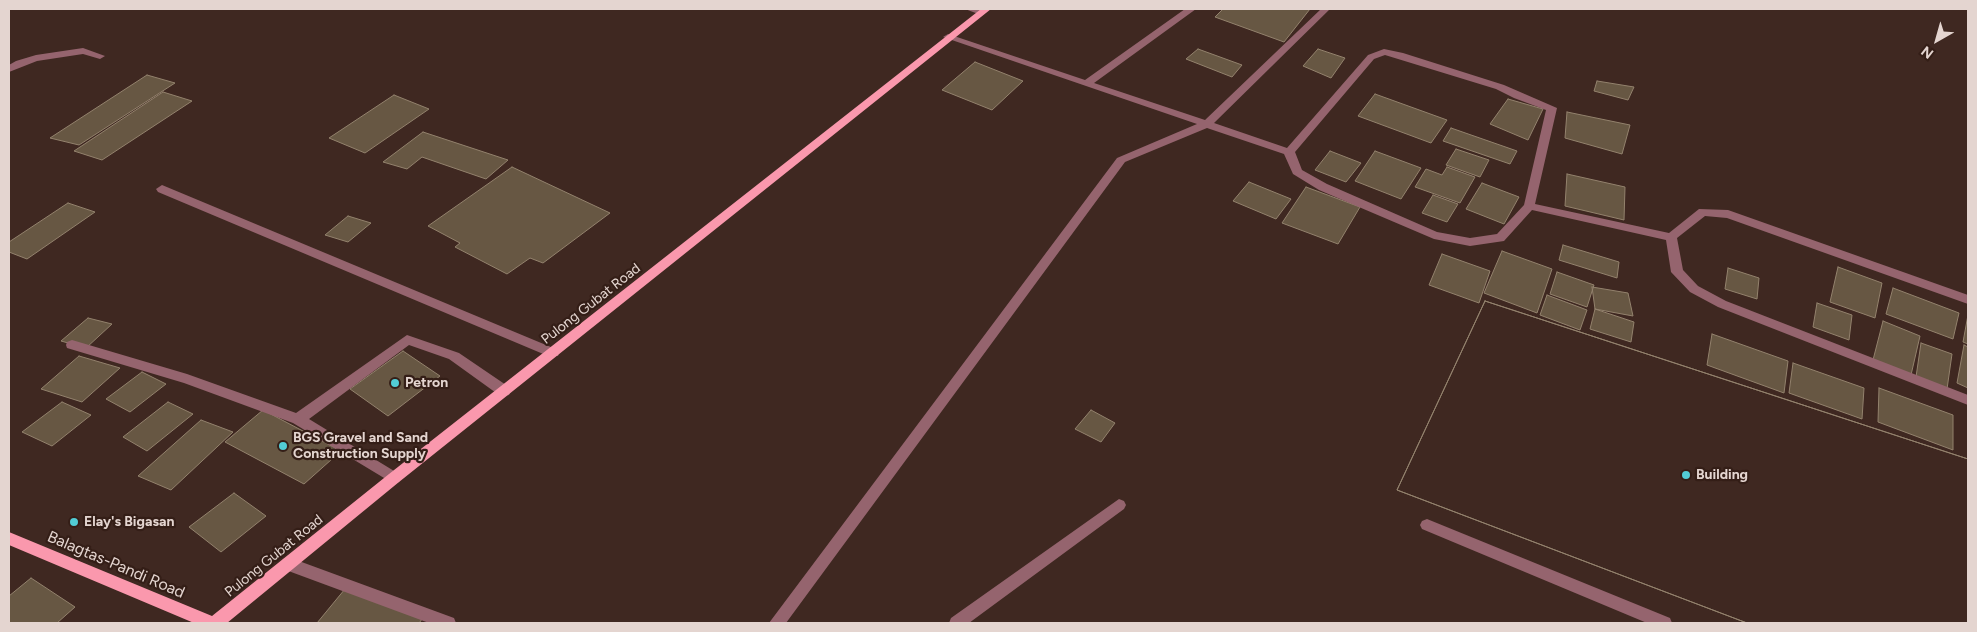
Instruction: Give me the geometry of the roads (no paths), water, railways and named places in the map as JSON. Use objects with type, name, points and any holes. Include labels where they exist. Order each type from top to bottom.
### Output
[{"type":"main road","name":"Pulong Gubat Road","points":[[215,623],[948,37],[979,10]]},
{"type":"main road","name":"Balagtas-Pandi Road","points":[[9,538],[210,623]]},
{"type":"street","points":[[1088,83],[1191,9]]},
{"type":"street","points":[[777,623],[1121,160],[1207,124],[1326,9]]},
{"type":"street","points":[[948,37],[1289,152],[1297,172],[1322,187],[1434,235],[1470,242],[1500,238],[1529,206],[1552,108],[1518,96],[1500,87],[1400,55],[1384,52],[1371,57],[1289,152]]},
{"type":"street","points":[[9,69],[28,60],[84,51],[100,56]]},
{"type":"street","points":[[162,189],[553,353]]},
{"type":"street","points":[[1529,206],[1671,237]]},
{"type":"street","points":[[1671,237],[1703,212],[1728,214],[1968,300]]},
{"type":"street","points":[[1671,237],[1677,272],[1694,289],[1701,293],[1722,304],[1968,400]]},
{"type":"street","points":[[298,419],[407,340],[454,356],[504,391]]},
{"type":"street","points":[[72,345],[187,379],[298,419],[394,478]]},
{"type":"street","points":[[957,623],[1119,505]]},
{"type":"street","points":[[1427,524],[1664,623]]},
{"type":"street","points":[[288,564],[448,623]]},
{"type":"place","name":"Petron","points":[[395,383]]},
{"type":"place","name":"BGS Gravel and Sand Construction Supply","points":[[283,446]]},
{"type":"place","name":"Building","points":[[1686,475]]},
{"type":"place","name":"Elay's Bigasan","points":[[74,522]]}]
